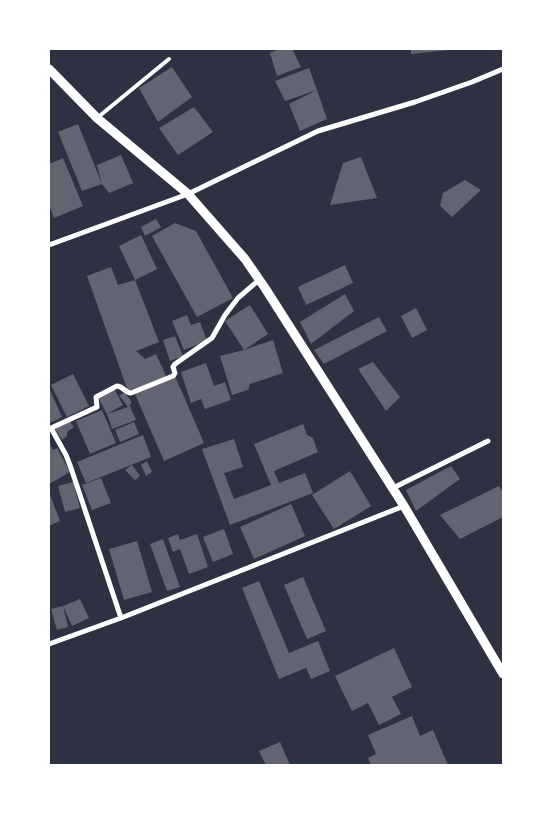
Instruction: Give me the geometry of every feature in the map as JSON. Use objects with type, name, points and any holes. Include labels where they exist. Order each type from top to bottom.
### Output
[{"type":"street","points":[[49,69],[97,118],[188,194],[245,260],[393,488],[503,674]]},
{"type":"street","points":[[49,245],[188,194],[318,131],[423,99],[503,69]]},
{"type":"street","points":[[121,618],[71,468],[66,455],[50,429],[97,407],[96,397],[117,386],[131,393],[173,376],[175,364],[212,338],[225,315],[238,298],[259,280]]},
{"type":"street","points":[[393,488],[488,441]]},
{"type":"street","points":[[49,644],[121,618],[404,506]]},
{"type":"lane","points":[[97,118],[169,59]]},
{"type":"building","points":[[279,49],[292,49],[301,67],[277,76],[270,53]]},
{"type":"building","points":[[411,49],[449,49],[449,50],[411,54]]},
{"type":"building","points":[[172,67],[192,97],[158,122],[139,88]]},
{"type":"building","points":[[309,68],[317,90],[285,101],[275,81]]},
{"type":"building","points":[[317,90],[327,119],[300,131],[289,104]]},
{"type":"building","points":[[194,107],[213,132],[178,155],[159,128]]},
{"type":"building","points":[[78,124],[102,184],[82,191],[58,132]]},
{"type":"building","points":[[121,155],[133,183],[109,193],[102,184],[97,165]]},
{"type":"building","points":[[361,157],[377,198],[330,205],[343,163]]},
{"type":"building","points":[[63,158],[83,206],[54,218],[49,205],[49,164]]},
{"type":"building","points":[[465,180],[481,190],[452,217],[440,206],[443,193]]},
{"type":"building","points":[[156,219],[161,227],[145,236],[141,227]]},
{"type":"building","points":[[175,223],[196,231],[233,298],[197,317],[152,236]]},
{"type":"building","points":[[141,235],[157,269],[135,280],[119,246]]},
{"type":"building","points":[[345,265],[353,283],[306,305],[298,287]]},
{"type":"building","points":[[111,267],[118,285],[135,280],[159,342],[136,351],[145,359],[156,354],[167,378],[128,391],[87,276]]},
{"type":"building","points":[[345,294],[354,311],[311,344],[300,322]]},
{"type":"building","points":[[250,305],[268,334],[244,350],[225,321]]},
{"type":"building","points":[[416,308],[427,330],[412,338],[401,316]]},
{"type":"building","points":[[187,315],[191,325],[200,322],[207,341],[184,350],[172,321]]},
{"type":"building","points":[[379,317],[387,331],[324,364],[314,350]]},
{"type":"building","points":[[175,336],[183,356],[170,361],[163,340]]},
{"type":"building","points":[[273,340],[283,373],[250,384],[248,390],[232,395],[220,356]]},
{"type":"building","points":[[373,362],[400,397],[386,411],[358,369]]},
{"type":"building","points":[[206,363],[214,386],[225,382],[231,400],[205,409],[201,399],[191,403],[181,372]]},
{"type":"building","points":[[73,374],[89,406],[67,417],[51,385]]},
{"type":"building","points":[[175,376],[204,443],[164,461],[135,394]]},
{"type":"building","points":[[49,388],[62,417],[50,423],[49,421]]},
{"type":"building","points":[[114,389],[123,405],[107,414],[98,397]]},
{"type":"building","points":[[125,393],[131,401],[128,407],[119,395]]},
{"type":"building","points":[[130,406],[136,420],[112,429],[107,414]]},
{"type":"building","points":[[102,410],[116,443],[90,454],[76,421]]},
{"type":"building","points":[[69,420],[74,427],[67,432],[67,436],[62,440],[55,429]]},
{"type":"building","points":[[134,422],[139,434],[120,442],[115,430]]},
{"type":"building","points":[[303,424],[307,435],[313,438],[318,452],[274,471],[279,483],[305,473],[313,493],[230,525],[202,449],[234,439],[243,467],[224,473],[234,499],[271,485],[254,444]]},
{"type":"building","points":[[143,435],[151,457],[86,483],[77,462]]},
{"type":"building","points":[[49,443],[53,450],[57,448],[70,472],[49,484]]},
{"type":"building","points":[[147,461],[152,472],[146,476],[141,465]]},
{"type":"building","points":[[132,465],[140,476],[135,480],[125,470]]},
{"type":"building","points":[[451,466],[460,479],[416,511],[406,490]]},
{"type":"building","points":[[350,471],[371,506],[334,529],[312,495]]},
{"type":"building","points":[[101,478],[111,503],[92,510],[82,485]]},
{"type":"building","points":[[73,482],[80,508],[65,512],[58,486]]},
{"type":"building","points":[[499,486],[503,493],[503,517],[460,539],[440,515]]},
{"type":"building","points":[[49,492],[60,521],[49,526]]},
{"type":"building","points":[[291,504],[305,536],[254,559],[240,527]]},
{"type":"building","points":[[224,529],[233,554],[213,562],[203,537]]},
{"type":"building","points":[[178,534],[180,540],[197,534],[208,567],[189,574],[180,549],[173,552],[168,538]]},
{"type":"building","points":[[163,539],[180,587],[167,591],[150,544]]},
{"type":"building","points":[[137,541],[152,592],[124,600],[109,549]]},
{"type":"building","points":[[303,577],[326,631],[307,639],[284,585]]},
{"type":"building","points":[[259,581],[289,653],[318,641],[330,671],[311,679],[306,668],[279,679],[242,588]]},
{"type":"building","points":[[80,599],[89,618],[72,626],[63,606]]},
{"type":"building","points":[[63,606],[68,627],[57,630],[51,609]]},
{"type":"building","points":[[394,648],[412,687],[392,697],[401,714],[379,725],[368,703],[352,711],[335,676]]},
{"type":"building","points":[[412,716],[420,736],[433,730],[448,765],[371,765],[368,758],[376,754],[368,735]]},
{"type":"building","points":[[280,742],[290,765],[266,765],[259,751]]}]
